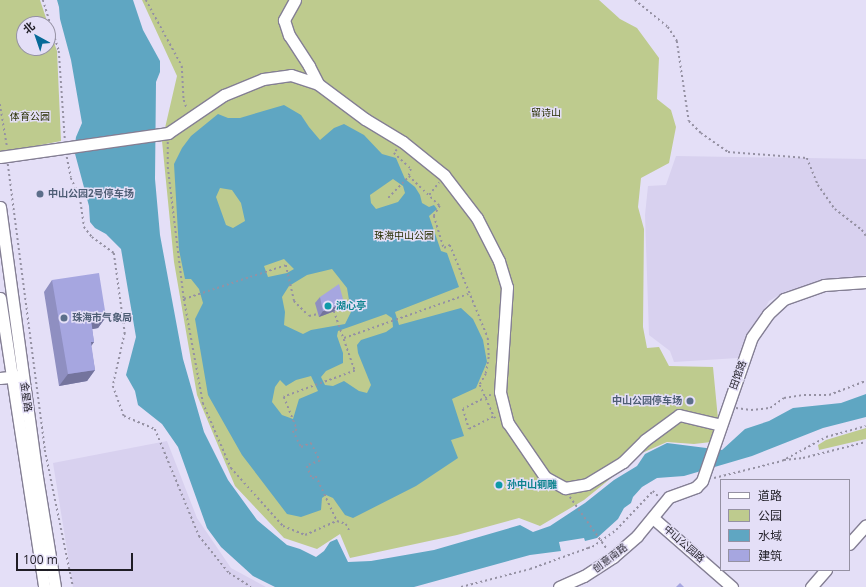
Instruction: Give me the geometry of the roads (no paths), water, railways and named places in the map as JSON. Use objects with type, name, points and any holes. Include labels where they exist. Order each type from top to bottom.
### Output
[{"type":"street","points":[[295,0],[284,20],[289,35],[309,66],[318,84]]},
{"type":"street","points":[[4,156],[168,133],[224,95],[263,79],[291,75],[318,84],[365,119],[403,142],[444,175],[477,218],[499,261],[507,287],[500,392],[508,423],[545,478],[565,488],[588,484],[602,477],[623,462],[645,440],[679,415],[721,425]]},
{"type":"street","name":"金星路","points":[[0,207],[37,477],[55,587]]},
{"type":"street","name":"田馆路","points":[[653,518],[669,497],[696,487],[702,481],[752,337],[768,314],[784,299],[824,285],[866,282]]},
{"type":"street","name":"金星路","points":[[0,298],[44,587]]},
{"type":"street","points":[[0,378],[23,376]]},
{"type":"street","name":"创意南路","points":[[559,587],[584,576],[613,557],[637,536],[653,518]]},
{"type":"street","name":"中山公园路","points":[[653,518],[732,587]]},
{"type":"street","points":[[850,543],[866,524]]},
{"type":"street","points":[[811,587],[825,571]]},
{"type":"water","points":[[57,0],[133,0],[143,30],[160,61],[160,72],[156,82],[155,179],[160,235],[183,359],[204,432],[228,480],[257,520],[287,545],[300,549],[316,557],[324,551],[330,542],[337,539],[348,562],[371,561],[434,550],[520,525],[533,532],[550,526],[585,503],[614,480],[637,466],[645,454],[667,443],[722,450],[745,429],[769,421],[793,408],[841,403],[866,394],[866,417],[823,428],[752,456],[684,476],[657,478],[642,487],[633,497],[631,503],[624,508],[618,519],[597,538],[585,541],[584,538],[559,542],[561,551],[530,555],[414,587],[275,587],[253,576],[221,547],[207,528],[178,447],[162,424],[138,405],[135,391],[126,375],[136,337],[121,249],[106,234],[95,228],[90,222],[89,206],[74,150],[76,137],[82,123],[71,60],[60,19]]},
{"type":"water","points":[[284,105],[301,115],[320,140],[334,128],[344,124],[364,135],[382,154],[396,158],[405,179],[415,187],[420,195],[422,203],[429,207],[434,205],[437,209],[429,216],[441,251],[447,253],[459,287],[395,312],[399,325],[461,308],[473,319],[483,340],[487,362],[476,388],[452,399],[464,436],[451,440],[458,458],[416,486],[353,518],[345,515],[333,498],[326,495],[322,498],[321,510],[301,517],[287,514],[242,455],[208,395],[195,319],[203,303],[199,289],[191,279],[185,279],[179,250],[174,164],[182,148],[191,136],[218,114],[228,118],[240,118]],"holes":[[[393,179],[403,186],[405,193],[398,202],[376,209],[371,203],[370,195]],[[220,188],[232,190],[241,203],[245,221],[233,228],[226,225],[216,197]],[[284,259],[294,269],[287,273],[268,277],[264,266]],[[332,269],[347,288],[351,312],[345,324],[311,330],[303,334],[284,325],[285,312],[282,297],[289,286],[307,275]],[[386,314],[392,318],[393,327],[386,332],[361,340],[357,345],[358,353],[371,385],[367,393],[359,391],[344,381],[333,386],[325,385],[321,377],[326,371],[343,363],[343,353],[337,336],[338,331]],[[311,376],[318,391],[299,399],[293,419],[282,415],[272,402],[275,387],[280,380],[286,386],[296,380]]]},
{"type":"place","name":"中山公园2号停车场","points":[[40,194]]},
{"type":"place","name":"湖心亭","points":[[328,306]]},
{"type":"place","name":"珠海市气象局","points":[[64,318]]},
{"type":"place","name":"中山公园停车场","points":[[690,401]]},
{"type":"place","name":"孙中山铜雕","points":[[499,485]]},
{"type":"park label","name":"留诗山","points":[[546,113]]},
{"type":"park label","name":"体育公园","points":[[30,117]]},
{"type":"park label","name":"珠海中山公园","points":[[404,236]]}]
